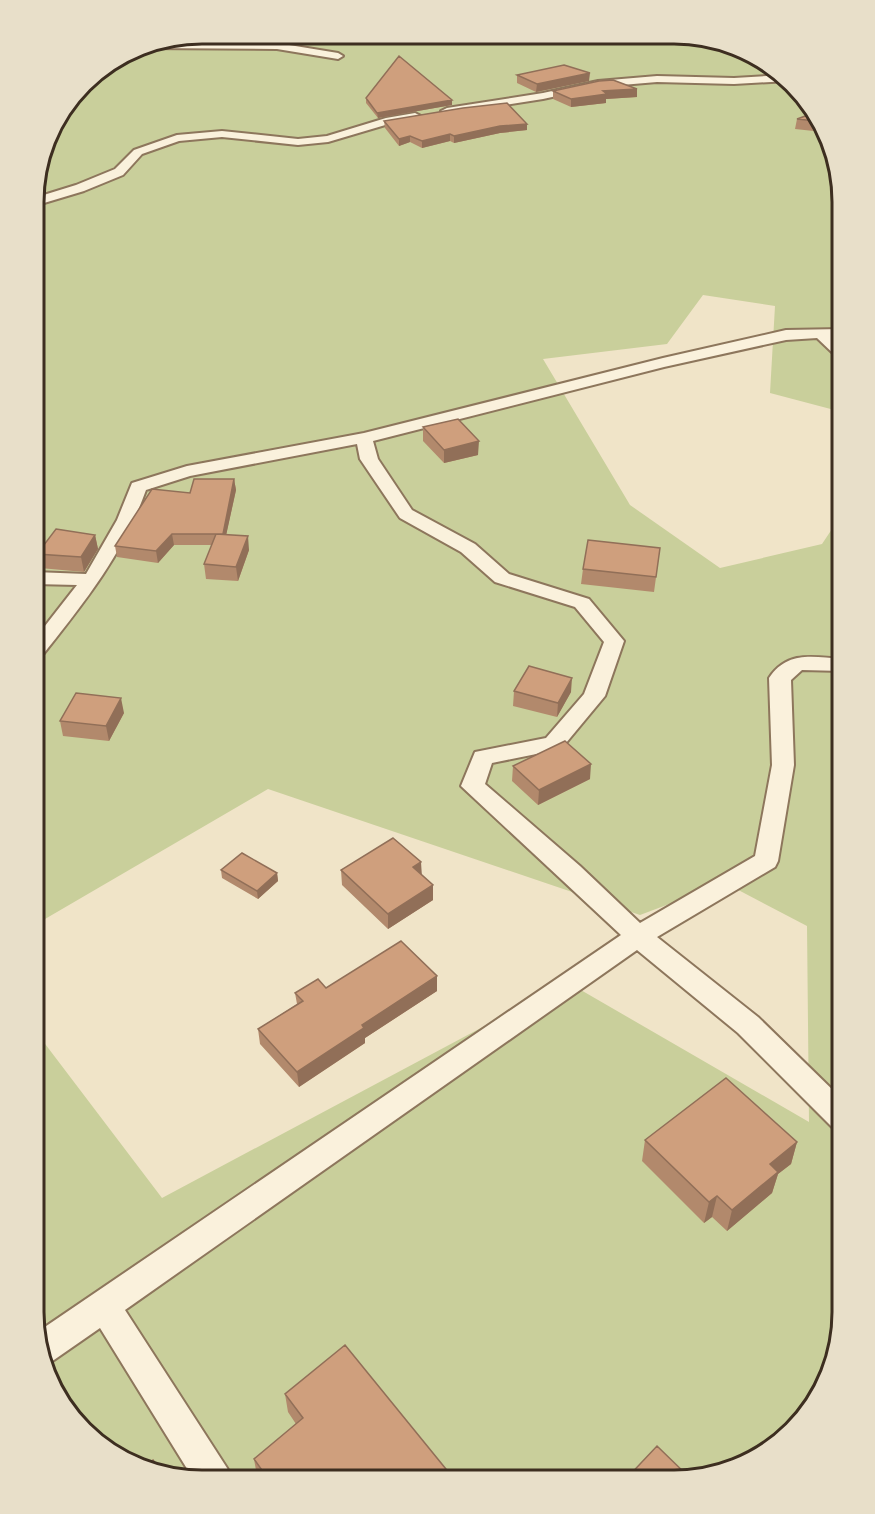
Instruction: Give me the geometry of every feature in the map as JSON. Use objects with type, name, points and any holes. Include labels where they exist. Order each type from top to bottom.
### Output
[{"type":"street","points":[[180,45],[277,46],[338,56]]},
{"type":"street","points":[[43,199],[80,188],[119,172],[138,152],[177,138],[222,134],[298,142],[328,139],[390,120],[543,96],[598,84],[657,79],[734,81],[773,79]]},
{"type":"street","points":[[43,641],[90,580],[126,520],[138,487],[187,471],[364,438],[674,360],[786,335],[832,333]]},
{"type":"street","points":[[821,334],[832,344]]},
{"type":"street","points":[[364,438],[369,459],[406,513],[468,548],[502,578],[582,603],[614,641],[594,696],[553,744],[483,757],[473,786],[639,936],[748,1025],[831,1107]]},
{"type":"street","points":[[43,578],[90,580]]},
{"type":"street","points":[[47,1345],[639,936],[766,861],[783,765],[780,678],[797,663],[832,665]]},
{"type":"street","points":[[104,1306],[209,1470]]},
{"type":"green space","points":[[201,43],[674,43],[725,52],[761,70],[792,97],[805,114],[823,150],[828,170],[832,201],[832,409],[770,393],[775,306],[703,295],[667,344],[543,359],[630,505],[720,568],[822,544],[832,529],[831,1323],[820,1373],[799,1409],[778,1431],[744,1454],[715,1465],[694,1469],[201,1470],[160,1465],[131,1454],[97,1431],[83,1417],[60,1383],[52,1364],[45,1333],[43,1313],[43,1041],[162,1198],[567,982],[809,1122],[807,926],[725,883],[640,915],[268,789],[43,920],[43,201],[52,150],[60,131],[76,105],[97,83],[131,60],[160,49]]},
{"type":"building","points":[[399,56],[452,100],[377,113],[366,98]]},
{"type":"building","points":[[564,65],[590,73],[537,84],[517,75]]},
{"type":"building","points":[[613,80],[637,89],[603,91],[607,94],[571,99],[553,91],[599,81]]},
{"type":"building","points":[[507,103],[527,124],[500,126],[454,136],[450,134],[422,141],[410,136],[399,139],[384,121],[463,108]]},
{"type":"building","points":[[806,116],[809,120],[797,119]]},
{"type":"building","points":[[458,419],[479,441],[444,450],[423,427]]},
{"type":"building","points":[[194,479],[234,479],[223,534],[172,534],[156,551],[115,546],[152,489],[190,493]]},
{"type":"building","points":[[56,529],[95,535],[81,557],[43,554],[43,546]]},
{"type":"building","points":[[216,534],[248,536],[236,567],[204,564]]},
{"type":"building","points":[[588,540],[660,548],[656,577],[583,569]]},
{"type":"building","points":[[529,666],[572,678],[558,703],[514,691]]},
{"type":"building","points":[[76,693],[121,698],[106,726],[60,721]]},
{"type":"building","points":[[565,741],[591,764],[539,790],[513,766]]},
{"type":"building","points":[[393,838],[421,862],[413,867],[433,885],[388,914],[341,870]]},
{"type":"building","points":[[242,853],[277,873],[257,891],[221,870]]},
{"type":"building","points":[[401,941],[437,976],[362,1025],[364,1028],[297,1072],[258,1029],[303,1001],[295,993],[318,979],[326,988]]},
{"type":"building","points":[[726,1078],[797,1142],[770,1164],[778,1172],[732,1210],[717,1196],[709,1202],[645,1140]]},
{"type":"building","points":[[345,1345],[447,1470],[262,1470],[254,1459],[303,1418],[285,1394]]},
{"type":"building","points":[[657,1446],[681,1470],[674,1470],[634,1470]]}]
